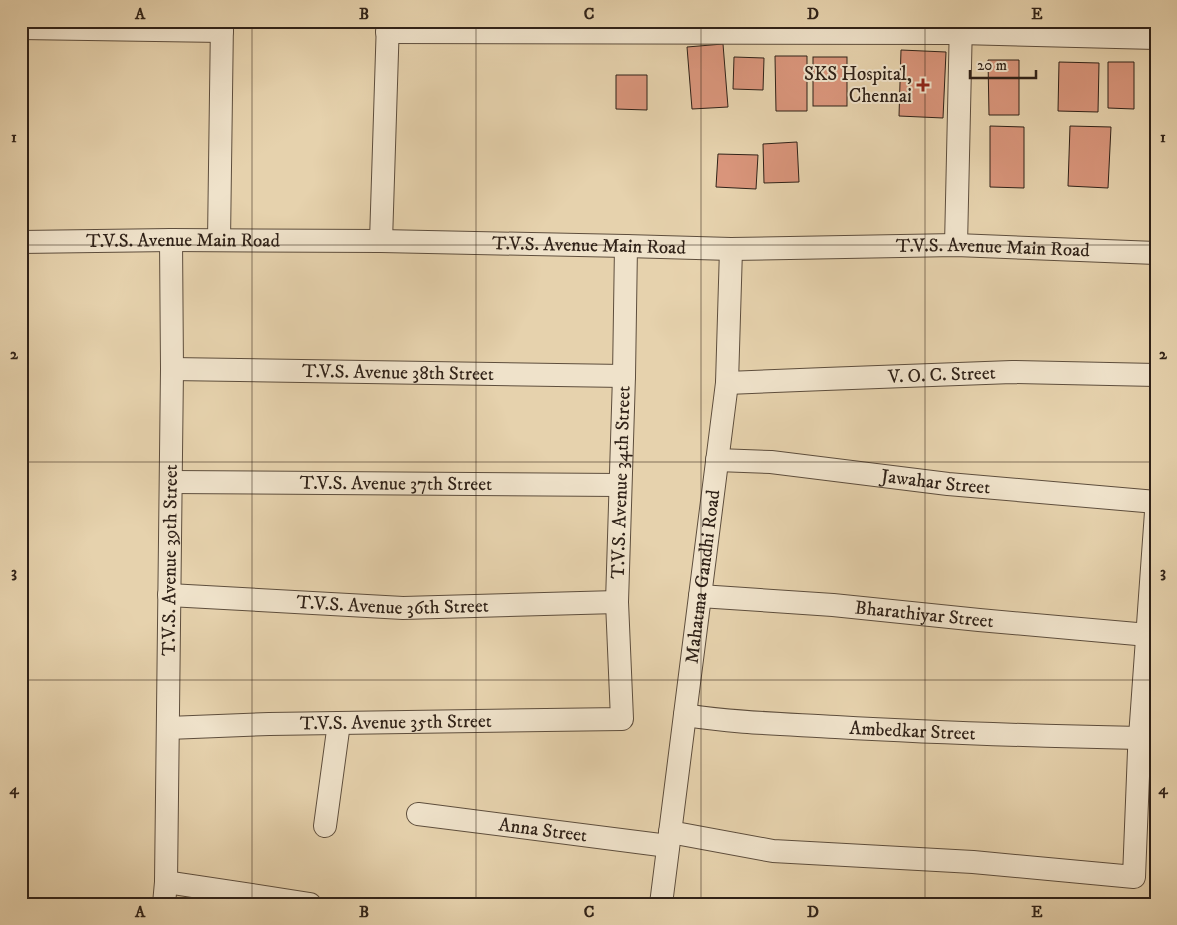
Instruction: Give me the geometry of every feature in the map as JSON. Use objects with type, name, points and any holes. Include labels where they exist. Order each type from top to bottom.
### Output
[{"type":"street","points":[[21,28],[222,26],[219,240]]},
{"type":"street","points":[[381,241],[388,26],[960,27],[1156,38]]},
{"type":"street","points":[[956,245],[960,27]]},
{"type":"street","name":"T.V.S. Avenue Main Road","points":[[21,242],[171,240],[381,241],[731,249],[956,245],[1156,253]]},
{"type":"street","name":"T.V.S. Avenue 39th Street","points":[[165,893],[170,595],[171,240]]},
{"type":"street","name":"T.V.S. Avenue 34th Street","points":[[622,719],[617,602],[626,246]]},
{"type":"street","name":"Mahatma Gandhi Road","points":[[661,904],[727,384],[731,249]]},
{"type":"street","name":"T.V.S. Avenue 38th Street","points":[[172,369],[624,376]]},
{"type":"street","name":"V. O. C. Street","points":[[727,384],[1012,372],[1156,374]]},
{"type":"street","name":"Jawahar Street","points":[[717,460],[771,462],[948,484],[1156,502]]},
{"type":"street","name":"T.V.S. Avenue 37th Street","points":[[171,482],[620,485]]},
{"type":"street","points":[[1145,747],[1148,635],[1156,512]]},
{"type":"street","name":"T.V.S. Avenue 36th Street","points":[[170,595],[403,608],[617,602]]},
{"type":"street","name":"Bharathiyar Street","points":[[700,596],[833,605],[1148,635]]},
{"type":"street","name":"Ambedkar Street","points":[[685,716],[720,720],[1021,736],[1145,747]]},
{"type":"street","name":"T.V.S. Avenue 35th Street","points":[[168,728],[269,724],[622,719]]},
{"type":"street","points":[[325,826],[339,723]]},
{"type":"street","name":"Anna Street","points":[[418,814],[773,851],[973,862],[1134,877],[1145,747]]},
{"type":"street","points":[[165,893],[310,904]]},
{"type":"building","points":[[723,44],[728,107],[692,109],[687,47]]},
{"type":"building","points":[[901,50],[946,52],[943,118],[899,116]]},
{"type":"building","points":[[775,56],[807,56],[807,111],[776,111]]},
{"type":"building","points":[[734,57],[764,58],[763,90],[733,89]]},
{"type":"building","points":[[813,57],[847,57],[847,106],[813,106]]},
{"type":"building","points":[[988,60],[1019,60],[1019,115],[989,115]]},
{"type":"building","points":[[1059,62],[1099,63],[1098,112],[1058,111]]},
{"type":"building","points":[[1108,62],[1134,62],[1134,109],[1108,108]]},
{"type":"building","points":[[616,75],[647,75],[647,110],[616,109]]},
{"type":"building","points":[[990,126],[1024,127],[1024,188],[990,187]]},
{"type":"building","points":[[1070,126],[1111,127],[1108,188],[1068,186]]},
{"type":"building","points":[[797,142],[799,182],[764,183],[763,144]]},
{"type":"building","points":[[718,154],[758,155],[756,189],[716,187]]},
{"type":"place","name":"SKS Hospital, Chennai","points":[[923,85]]}]
